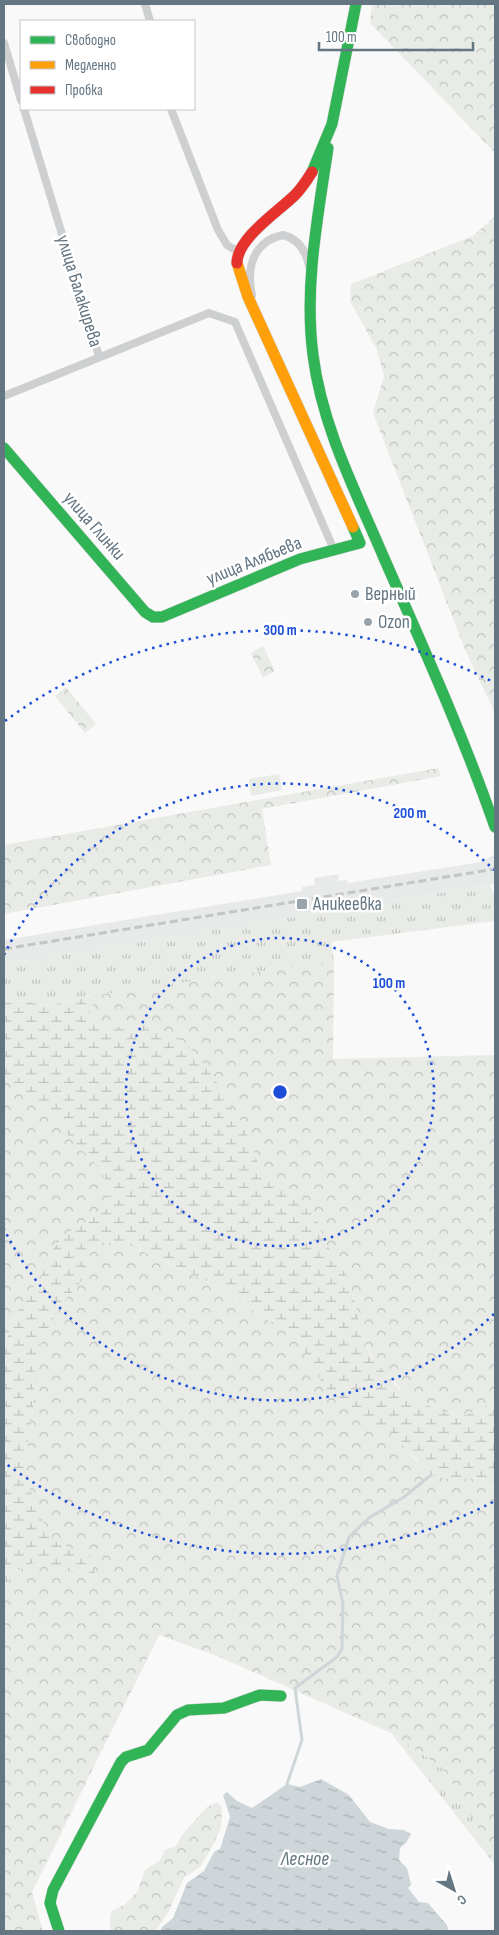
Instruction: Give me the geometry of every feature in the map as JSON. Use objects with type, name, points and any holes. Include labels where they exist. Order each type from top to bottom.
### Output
[{"type":"street","points":[[145,4],[150,20]]},
{"type":"street","points":[[356,4],[333,117],[313,248],[308,304],[313,356],[322,400],[338,451],[458,726],[495,827]]},
{"type":"street","points":[[4,43],[20,97]]},
{"type":"street","name":"улица Балакирева","points":[[24,110],[99,356],[209,313],[235,322],[334,550]]},
{"type":"street","points":[[171,110],[218,230],[227,245],[239,252]]},
{"type":"street","points":[[254,309],[237,268],[239,252],[243,245],[288,202],[312,173],[322,154],[333,117]]},
{"type":"street","points":[[254,309],[249,280],[250,264],[256,253],[267,241],[283,235],[295,240],[308,259],[310,278]]},
{"type":"street","name":"улица Алябьева","points":[[162,617],[300,559],[360,542],[254,309]]},
{"type":"street","points":[[4,396],[99,356]]},
{"type":"street","name":"улица Глинки","points":[[4,448],[145,612],[162,617]]},
{"type":"street","points":[[59,1931],[50,1903],[53,1890],[121,1762],[126,1758],[148,1750],[168,1724],[183,1712],[198,1708],[232,1707],[260,1695],[281,1696]]},
{"type":"shaded area","points":[[495,854],[495,884],[4,964],[4,940],[302,891],[302,887],[315,885],[314,878],[338,874],[339,881],[347,880],[348,883],[481,862]]},
{"type":"green space","points":[[372,4],[495,4],[495,153],[370,23]]},
{"type":"green space","points":[[495,216],[495,713],[466,652],[373,413],[384,376],[377,350],[350,301],[351,284],[473,236]]},
{"type":"green space","points":[[263,646],[275,671],[263,678],[251,653]]},
{"type":"green space","points":[[66,687],[96,724],[85,733],[55,696]]},
{"type":"green space","points":[[438,768],[441,776],[262,809],[271,865],[4,914],[4,845]]},
{"type":"green space","points":[[279,774],[282,790],[251,796],[249,779]]},
{"type":"green space","points":[[490,885],[495,896],[495,921],[331,942],[334,961],[97,995],[48,1006],[20,1000],[4,1003],[4,964]]},
{"type":"green space","points":[[334,961],[333,1059],[495,1055],[495,1402],[466,1415],[446,1412],[407,1398],[395,1382],[379,1369],[362,1337],[354,1297],[347,1276],[325,1242],[318,1223],[291,1191],[272,1180],[258,1164],[244,1125],[232,1109],[222,1090],[146,1025],[104,1029],[88,1017],[97,995]]},
{"type":"green space","points":[[97,995],[88,1017],[104,1029],[146,1025],[166,1030],[184,1042],[199,1057],[244,1125],[258,1164],[272,1180],[291,1191],[306,1205],[318,1223],[325,1242],[347,1276],[354,1297],[362,1337],[371,1356],[407,1398],[446,1412],[466,1415],[495,1402],[495,1481],[470,1478],[451,1480],[431,1475],[389,1431],[369,1426],[355,1409],[327,1389],[315,1372],[297,1337],[281,1325],[262,1318],[232,1293],[177,1267],[122,1242],[102,1243],[87,1256],[86,1276],[60,1306],[42,1341],[35,1361],[34,1402],[25,1465],[34,1505],[54,1541],[92,1556],[95,1574],[72,1572],[33,1563],[12,1573],[4,1589],[4,1345],[26,1295],[40,1280],[54,1247],[70,1232],[107,1208],[109,1188],[101,1169],[72,1140],[47,1106],[28,1096],[13,1082],[4,1081],[4,1003],[20,1000],[48,1006]]},
{"type":"green space","points":[[4,1081],[13,1082],[28,1096],[47,1106],[72,1140],[101,1169],[109,1188],[107,1208],[70,1232],[54,1247],[40,1280],[26,1295],[4,1345]]},
{"type":"green space","points":[[122,1242],[232,1293],[262,1318],[281,1325],[297,1337],[315,1372],[327,1389],[355,1409],[369,1426],[389,1431],[416,1461],[451,1480],[470,1478],[495,1481],[495,1853],[482,1835],[444,1769],[391,1733],[217,1656],[159,1635],[32,1892],[43,1931],[4,1931],[4,1589],[12,1573],[33,1563],[72,1572],[95,1574],[92,1556],[54,1542],[33,1505],[25,1465],[34,1402],[35,1361],[42,1341],[60,1305],[86,1276],[87,1256],[102,1243]]},
{"type":"green space","points":[[391,1733],[444,1769],[482,1835],[495,1853],[495,1865]]},
{"type":"green space","points":[[217,1802],[222,1808],[221,1828],[213,1845],[201,1866],[184,1878],[168,1913],[155,1931],[112,1931],[110,1927],[111,1911],[126,1904],[138,1890],[145,1870],[160,1860],[165,1850],[176,1846],[182,1835],[207,1807]]},
{"type":"water","name":"Лесное","points":[[321,1779],[349,1795],[370,1822],[389,1829],[404,1830],[411,1834],[406,1843],[400,1848],[399,1860],[407,1868],[411,1884],[408,1888],[419,1902],[428,1903],[447,1925],[449,1931],[160,1931],[173,1918],[187,1883],[204,1871],[214,1852],[220,1849],[230,1817],[223,1795],[227,1792],[237,1801],[252,1808],[287,1784],[300,1787]]},
{"type":"waterway","points":[[287,1784],[302,1740],[295,1688],[337,1657],[342,1649],[343,1604],[337,1576],[349,1537],[370,1517],[404,1497],[431,1475]]},
{"type":"railway","points":[[4,949],[495,869]]},
{"type":"traffic: fast","points":[[312,172],[332,124],[356,4]]},
{"type":"traffic: fast","points":[[328,148],[316,225],[311,277],[311,329],[317,382],[341,459],[442,691],[495,827]]},
{"type":"traffic: fast","points":[[4,448],[145,612],[153,617],[162,617],[300,559],[360,543],[353,527]]},
{"type":"traffic: fast","points":[[59,1931],[50,1903],[53,1890],[121,1762],[126,1757],[148,1750],[177,1715],[188,1710],[224,1708],[260,1695],[281,1696]]},
{"type":"traffic: slow","points":[[237,263],[248,297],[353,527]]},
{"type":"traffic: jam","points":[[237,263],[239,254],[251,235],[295,195],[312,172]]},
{"type":"place","name":"Верный","points":[[355,594]]},
{"type":"place","name":"Ozon","points":[[368,622]]},
{"type":"place","name":"Аникеевка","points":[[302,904]]}]
